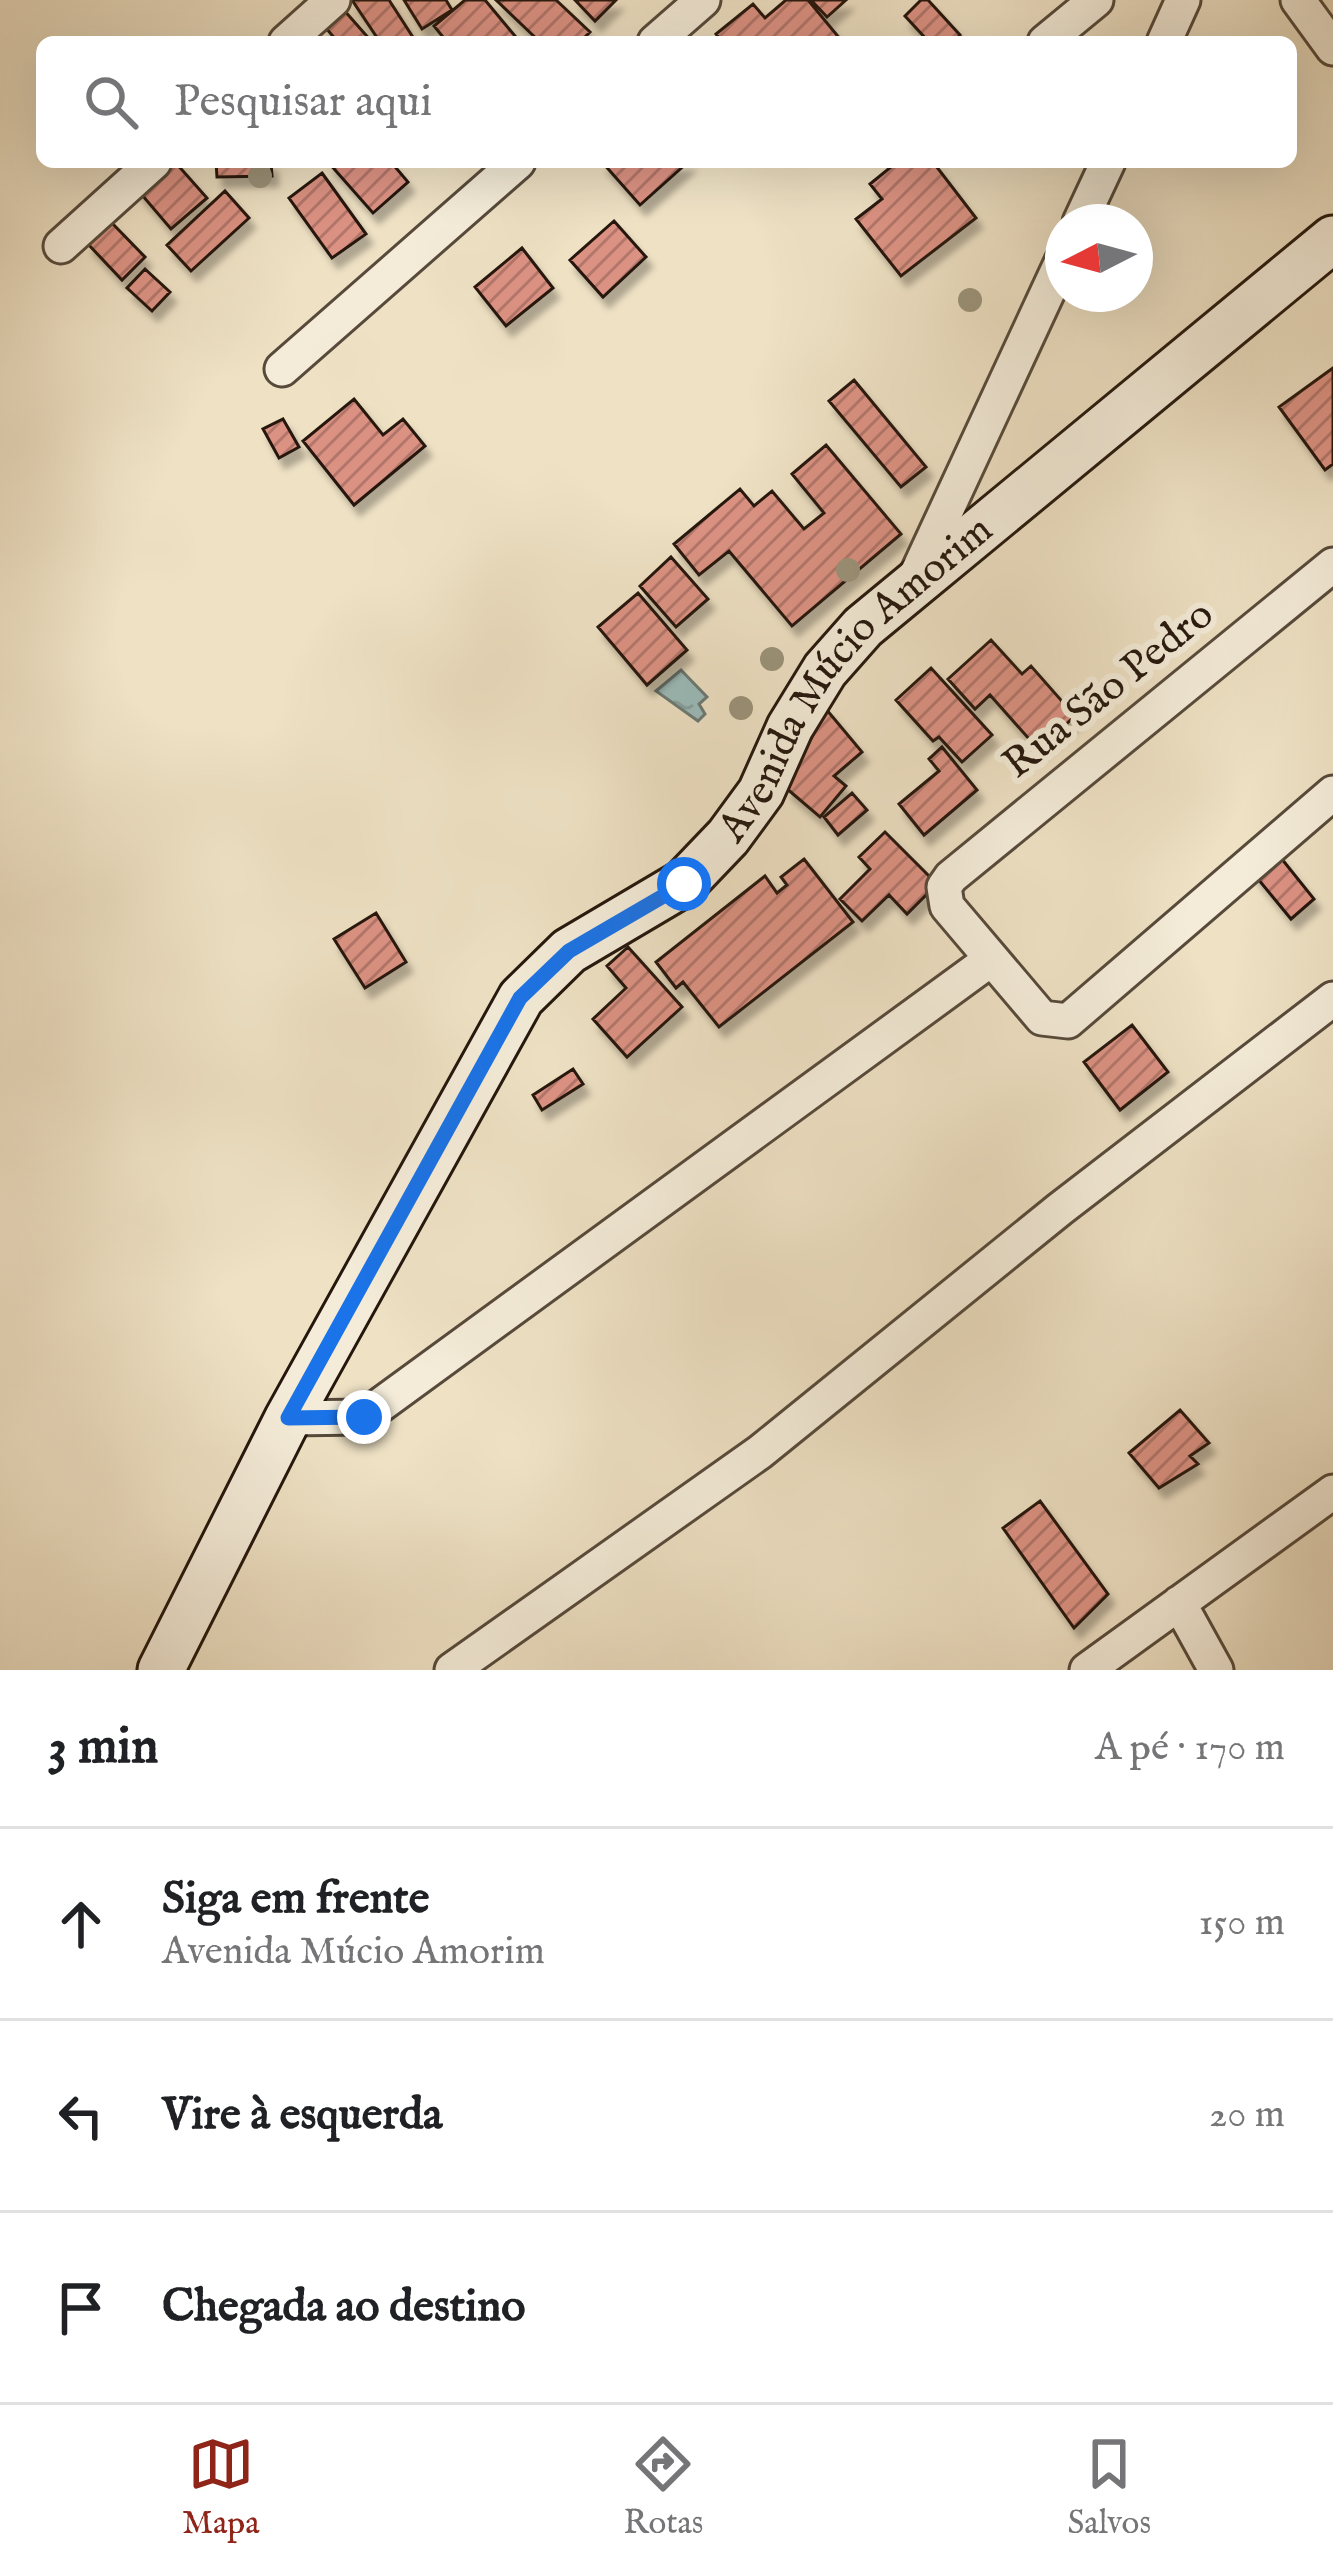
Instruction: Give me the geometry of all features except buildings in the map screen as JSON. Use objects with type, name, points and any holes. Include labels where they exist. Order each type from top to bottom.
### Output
[{"type":"street","points":[[293,36],[333,0]]},
{"type":"street","points":[[662,36],[703,0]]},
{"type":"street","points":[[1052,36],[1096,0]]},
{"type":"street","points":[[1167,36],[1184,0]]},
{"type":"street","points":[[1298,0],[1333,48]]},
{"type":"street","points":[[61,246],[147,168]]},
{"type":"street","points":[[282,368],[511,168]]},
{"type":"street","points":[[1088,204],[1105,168]]},
{"type":"street","name":"Avenida Múcio Amorim","points":[[161,1670],[288,1418],[520,998],[569,951],[684,884],[728,837],[761,792],[790,727],[825,670],[862,627],[1333,239]]},
{"type":"street","points":[[911,585],[1045,298]]},
{"type":"street","name":"Rua São Pedro","points":[[990,961],[947,906],[944,887],[1333,565]]},
{"type":"street","points":[[288,1418],[364,1417],[990,961],[1042,1018],[1068,1021],[1333,793]]},
{"type":"street","points":[[452,1670],[760,1452],[1060,1209],[1333,999]]},
{"type":"street","points":[[1087,1670],[1333,1492]]},
{"type":"street","points":[[1179,1603],[1216,1670]]},
{"type":"water","points":[[681,670],[707,697],[699,704],[705,714],[698,721],[656,691]]},
{"type":"route","points":[[364,1417],[288,1418],[520,998],[569,951],[684,884]]}]
